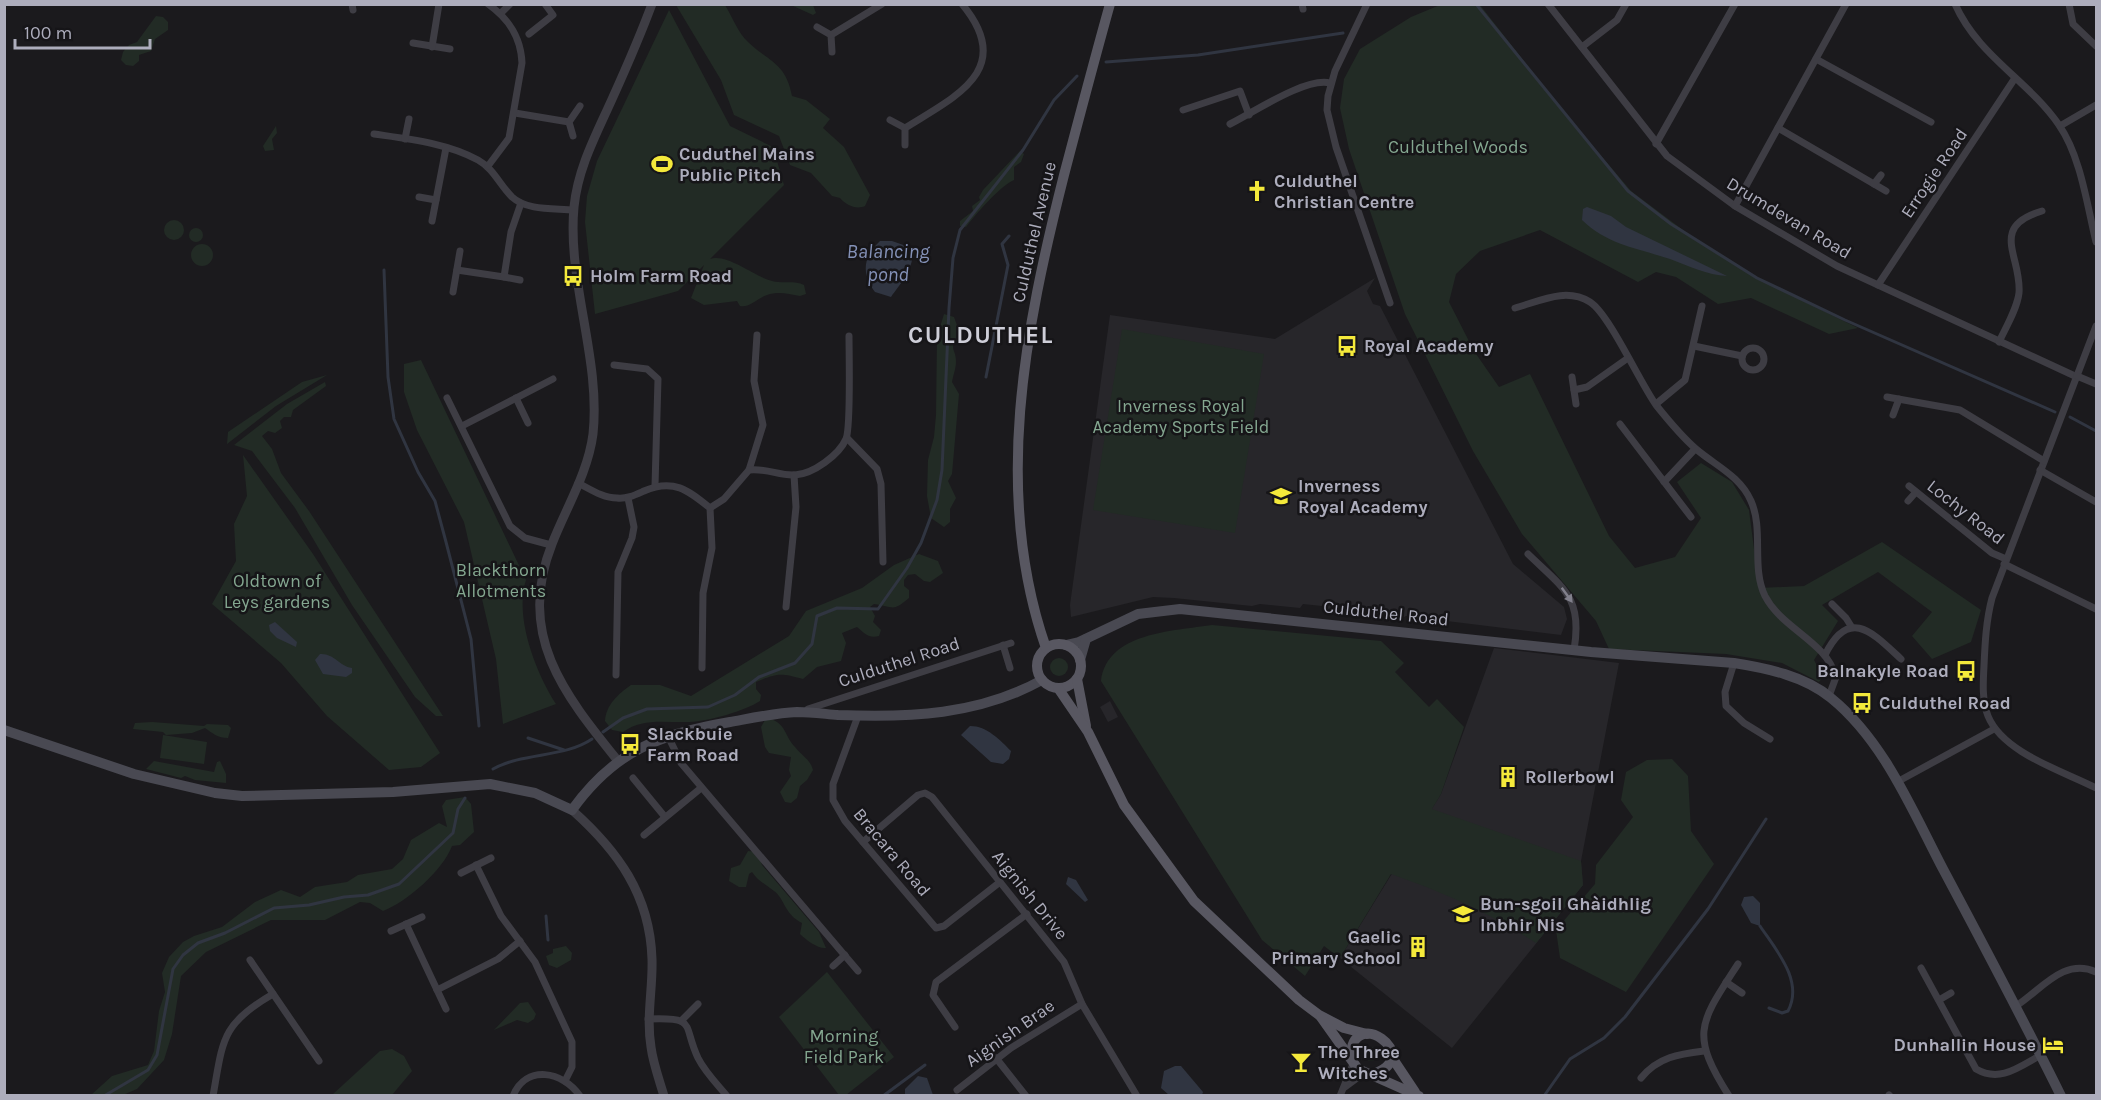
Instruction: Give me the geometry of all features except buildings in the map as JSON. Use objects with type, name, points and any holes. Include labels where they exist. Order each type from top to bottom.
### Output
[{"type":"main road","name":"Culduthel Avenue","points":[[1046,648],[1032,606],[1019,508],[1018,423],[1021,388],[1030,324],[1051,227],[1110,4]]},
{"type":"main road","name":"Culduthel Road","points":[[1066,645],[1086,639],[1138,614],[1180,609],[1574,650],[1734,663],[1784,675],[1829,696],[1864,730],[1897,782],[2061,1095]]},
{"type":"main road","points":[[1058,688],[1069,686],[1077,679],[1086,639]]},
{"type":"main road","points":[[1080,660],[1074,650],[1066,645],[1055,644],[1046,648],[1037,662],[1042,680],[1058,688],[1088,732],[1124,805],[1181,885],[1220,928],[1319,1015],[1352,1061],[1368,1073],[1417,1094]]},
{"type":"main road","points":[[1077,679],[1088,732]]},
{"type":"main road","name":"Culduthel Road","points":[[572,810],[589,787],[618,761],[667,735],[797,712],[858,716],[915,715],[957,711],[1015,695],[1042,680]]},
{"type":"main road","points":[[4,730],[134,774],[214,793],[242,796],[393,792],[490,784],[535,793],[572,810]]},
{"type":"main road","points":[[1319,1015],[1344,1028],[1382,1037],[1389,1046],[1391,1056],[1417,1094]]},
{"type":"main road","points":[[1352,1061],[1355,1041],[1367,1034]]},
{"type":"main road","points":[[1368,1073],[1386,1066],[1391,1056]]},
{"type":"street","points":[[432,46],[439,4]]},
{"type":"street","points":[[488,4],[501,13],[514,31],[521,50],[515,113],[509,138],[488,166]]},
{"type":"street","points":[[501,13],[510,4]]},
{"type":"street","points":[[529,34],[553,15],[545,4]]},
{"type":"street","points":[[618,761],[567,695],[549,658],[541,613],[543,579],[551,545],[590,451],[594,407],[574,210],[584,160],[635,50],[652,4]]},
{"type":"street","points":[[831,35],[882,4]]},
{"type":"street","points":[[905,128],[963,91],[974,79],[982,56],[982,43],[975,21],[962,4]]},
{"type":"street","points":[[1367,4],[1330,83],[1327,110],[1336,147],[1390,303]]},
{"type":"street","name":"Drumdevan Road","points":[[1548,4],[1666,156],[1735,206],[1826,261],[2077,376]]},
{"type":"street","points":[[1582,47],[1617,20],[1626,4]]},
{"type":"street","points":[[1656,144],[1735,4]]},
{"type":"street","points":[[1735,206],[1846,4]]},
{"type":"street","points":[[1955,4],[1963,22],[1977,41],[2039,100],[2060,126],[2074,158],[2097,242]]},
{"type":"street","points":[[2069,4],[2073,24],[2097,46]]},
{"type":"street","points":[[817,27],[831,35]]},
{"type":"street","points":[[831,35],[832,52]]},
{"type":"street","points":[[413,44],[450,50]]},
{"type":"street","points":[[1816,59],[1930,122]]},
{"type":"street","name":"Errogie Road","points":[[1878,285],[2015,78]]},
{"type":"street","points":[[1230,124],[1306,86],[1319,82],[1330,83]]},
{"type":"street","points":[[1183,110],[1240,90],[1249,115]]},
{"type":"street","points":[[2060,126],[2097,105]]},
{"type":"street","points":[[569,122],[580,106]]},
{"type":"street","points":[[515,113],[569,122]]},
{"type":"street","points":[[405,139],[409,119]]},
{"type":"street","points":[[890,120],[905,128]]},
{"type":"street","points":[[569,122],[573,136]]},
{"type":"street","points":[[905,128],[905,145]]},
{"type":"street","points":[[1778,128],[1886,191]]},
{"type":"street","points":[[374,134],[467,154],[488,166],[511,196],[521,203],[574,210]]},
{"type":"street","points":[[432,221],[446,148]]},
{"type":"street","points":[[1874,184],[1881,175]]},
{"type":"street","points":[[419,197],[436,200]]},
{"type":"street","points":[[504,277],[513,225],[521,203]]},
{"type":"street","points":[[2000,342],[2019,291],[2011,246],[2012,235],[2021,220],[2043,211]]},
{"type":"street","points":[[453,292],[460,251]]},
{"type":"street","points":[[457,270],[520,280]]},
{"type":"street","points":[[1515,308],[1558,295],[1580,297],[1602,314],[1656,404],[1695,449],[1736,478],[1746,491],[1755,518],[1758,569],[1765,594],[1781,619],[1825,655],[1836,677],[1829,696]]},
{"type":"street","points":[[1656,404],[1685,380],[1702,306]]},
{"type":"street","points":[[2097,326],[1992,598],[1986,626],[1984,701],[1994,729],[2019,750],[2097,788]]},
{"type":"street","points":[[710,508],[724,500],[749,470],[763,425],[754,381],[757,336]]},
{"type":"street","points":[[749,470],[764,468],[794,475],[825,464],[847,438],[849,336]]},
{"type":"street","points":[[1694,346],[1742,356]]},
{"type":"street","points":[[1574,390],[1587,387],[1628,358]]},
{"type":"street","points":[[614,365],[646,369],[658,379],[655,486]]},
{"type":"street","points":[[2077,376],[2097,384]]},
{"type":"street","points":[[1572,377],[1576,404]]},
{"type":"street","points":[[462,426],[554,380]]},
{"type":"street","points":[[1887,397],[1960,410],[2044,461]]},
{"type":"street","points":[[447,398],[510,526],[525,538],[551,545]]},
{"type":"street","points":[[516,398],[528,423]]},
{"type":"street","points":[[1893,415],[1899,399]]},
{"type":"street","points":[[1620,424],[1691,517]]},
{"type":"street","points":[[847,438],[865,459],[878,469],[881,484],[883,562]]},
{"type":"street","points":[[1664,482],[1695,449]]},
{"type":"street","points":[[2040,470],[2097,502]]},
{"type":"street","points":[[786,607],[796,507],[794,475]]},
{"type":"street","points":[[578,483],[608,497],[628,498],[655,486],[671,485],[688,490],[710,508],[712,548],[703,593],[702,668]]},
{"type":"street","name":"Lochy Road","points":[[1909,486],[1992,553],[2097,609]]},
{"type":"street","points":[[1908,501],[1916,492]]},
{"type":"street","points":[[616,675],[618,572],[632,538],[634,527],[628,498]]},
{"type":"street","points":[[1528,554],[1569,595],[1575,606],[1577,624],[1574,650]]},
{"type":"street","points":[[1832,604],[1851,626],[1872,632],[1901,659]]},
{"type":"street","points":[[1825,655],[1844,630],[1851,626]]},
{"type":"street","name":"Culduthel Road","points":[[797,712],[1007,644],[1011,668]]},
{"type":"street","points":[[1734,663],[1725,692],[1726,706],[1744,723],[1770,739]]},
{"type":"street","name":"Bracara Road","points":[[858,716],[833,784],[833,800],[845,821],[936,928],[944,926],[1000,882]]},
{"type":"street","points":[[1897,782],[1994,729]]},
{"type":"street","points":[[667,735],[681,764],[858,970]]},
{"type":"street","points":[[633,778],[665,817]]},
{"type":"street","points":[[644,835],[701,788]]},
{"type":"street","name":"Aignish Drive","points":[[863,842],[918,795],[925,793],[932,797],[1064,962],[1082,1004],[1137,1095]]},
{"type":"street","points":[[572,810],[617,855],[640,899],[652,957],[648,1019],[651,1047],[664,1095]]},
{"type":"street","points":[[461,873],[491,858]]},
{"type":"street","points":[[476,865],[501,916],[535,962],[572,1042],[574,1055],[572,1067],[565,1081]]},
{"type":"street","points":[[955,1027],[933,995],[936,982],[1026,914]]},
{"type":"street","points":[[391,931],[422,917]]},
{"type":"street","points":[[406,924],[446,1010]]},
{"type":"street","points":[[437,990],[498,959],[520,941]]},
{"type":"street","points":[[833,966],[845,955]]},
{"type":"street","points":[[250,960],[319,1061]]},
{"type":"street","points":[[1729,1095],[1704,1052],[1705,1020],[1738,964]]},
{"type":"street","points":[[2016,1006],[2060,972],[2080,967],[2097,972]]},
{"type":"street","points":[[1921,968],[1970,1061],[1985,1074],[2005,1074],[2041,1055]]},
{"type":"street","points":[[1726,982],[1742,993]]},
{"type":"street","points":[[1939,1000],[1952,993]]},
{"type":"street","points":[[213,1095],[227,1033],[246,1010],[273,994]]},
{"type":"street","points":[[681,1021],[698,1004]]},
{"type":"street","name":"Aignish Brae","points":[[957,1090],[996,1058],[1082,1004]]},
{"type":"street","points":[[648,1019],[681,1021],[691,1032],[699,1060],[727,1095]]},
{"type":"street","points":[[1641,1078],[1651,1065],[1667,1058],[1704,1052]]},
{"type":"street","points":[[996,1058],[1026,1095]]},
{"type":"street","points":[[1340,1095],[1345,1087],[1352,1061]]},
{"type":"street","points":[[1345,1087],[1368,1073]]},
{"type":"street","points":[[513,1095],[518,1084],[526,1077],[537,1074],[565,1081],[580,1095]]},
{"type":"shaded area","name":"Inverness Royal Academy","points":[[1375,278],[1367,291],[1373,304],[1380,306],[1513,564],[1564,607],[1567,619],[1561,635],[1406,616],[1394,622],[1325,611],[1322,606],[1303,604],[1300,608],[1260,604],[1252,606],[1153,597],[1071,617],[1070,605],[1110,315],[1275,339]]},
{"type":"shaded area","points":[[1494,648],[1619,663],[1581,861],[1583,885],[1452,1048],[1340,958],[1441,794]]},
{"type":"shaded area","points":[[1110,701],[1118,717],[1108,722],[1100,707]]},
{"type":"green space","points":[[676,5],[725,5],[744,38],[776,64],[786,76],[792,96],[806,100],[830,119],[823,128],[844,147],[870,195],[865,206],[851,206],[840,198],[832,196],[811,173],[790,165],[779,136],[734,115],[721,80]]},
{"type":"green space","points":[[791,5],[813,5],[816,13],[813,15]]},
{"type":"green space","name":"Culduthel Woods","points":[[1440,5],[1480,5],[1559,106],[1631,191],[1691,236],[1757,278],[1858,328],[1829,334],[1751,298],[1718,304],[1676,277],[1656,272],[1638,282],[1540,230],[1480,251],[1456,274],[1449,302],[1474,351],[1499,387],[1530,374],[1609,536],[1635,568],[1675,557],[1701,518],[1677,482],[1701,463],[1732,482],[1749,510],[1759,588],[1804,586],[1882,542],[1981,610],[1971,642],[1932,659],[1912,636],[1932,612],[1878,572],[1822,605],[1838,621],[1814,660],[1823,677],[1819,682],[1782,663],[1726,654],[1609,649],[1596,621],[1522,534],[1473,451],[1405,314],[1349,149],[1340,108],[1344,79],[1360,49],[1411,17]]},
{"type":"green space","points":[[669,10],[730,126],[773,147],[784,185],[710,259],[717,258],[733,262],[772,281],[804,285],[806,294],[800,296],[784,293],[771,294],[744,306],[740,306],[737,301],[704,305],[691,298],[704,265],[678,291],[595,314],[585,222],[587,196],[597,161]]},
{"type":"green space","points":[[156,16],[163,17],[168,22],[168,30],[155,39],[151,51],[139,55],[139,61],[133,66],[126,65],[121,60],[123,52],[129,45],[137,42]]},
{"type":"green space","points":[[276,126],[277,133],[272,139],[274,150],[265,151],[263,146]]},
{"type":"green space","points":[[1020,151],[1024,154],[1021,162],[1014,167],[1014,180],[995,194],[966,227],[960,226],[960,221],[973,211],[972,206],[980,200],[979,197],[983,190]]},
{"type":"green space","points":[[174,220],[181,223],[184,230],[181,237],[174,240],[167,237],[164,230],[167,223]]},
{"type":"green space","points":[[196,228],[201,230],[203,235],[201,240],[196,242],[191,240],[189,235],[191,230]]},
{"type":"green space","points":[[202,244],[210,247],[213,255],[210,263],[202,266],[194,263],[191,255],[194,247]]},
{"type":"green space","points":[[944,314],[954,317],[960,334],[953,346],[956,367],[952,382],[959,394],[952,474],[948,481],[956,498],[950,509],[950,522],[944,527],[931,518],[927,496],[928,460],[934,437],[936,415],[937,337]]},
{"type":"green space","name":"Inverness Royal Academy Sports Field","points":[[1122,329],[1264,354],[1235,533],[1093,510]]},
{"type":"green space","name":"Blackthorn Allotments","points":[[421,360],[526,580],[523,611],[529,644],[541,677],[556,704],[503,724],[496,659],[464,522],[417,430],[404,392],[404,364]]},
{"type":"green space","points":[[327,375],[276,406],[227,444],[228,432],[302,382]]},
{"type":"green space","points":[[325,382],[326,386],[293,410],[291,417],[284,417],[280,421],[282,428],[275,433],[268,431],[262,436],[272,449],[281,473],[309,511],[443,716],[436,716],[415,697],[352,605],[295,508],[252,451],[234,445],[287,404]]},
{"type":"green space","name":"Oldtown of Leys gardens","points":[[243,455],[313,554],[440,753],[421,767],[389,770],[327,716],[281,663],[212,604],[236,561],[234,524],[247,496]]},
{"type":"green space","points":[[919,554],[938,561],[943,573],[930,582],[924,581],[915,574],[908,575],[904,580],[904,586],[909,590],[909,598],[896,607],[874,604],[870,607],[875,616],[873,622],[881,630],[879,636],[869,636],[857,627],[842,633],[846,643],[841,661],[817,667],[803,679],[779,675],[756,682],[756,689],[761,695],[760,701],[717,718],[690,722],[639,724],[623,732],[612,730],[605,721],[613,700],[631,685],[660,685],[691,696],[789,636],[806,611],[862,588],[894,565]]},
{"type":"green space","points":[[1212,625],[1381,641],[1404,663],[1395,672],[1429,707],[1437,699],[1464,727],[1441,794],[1432,809],[1581,861],[1583,885],[1536,943],[1466,904],[1391,874],[1340,958],[1324,946],[1305,976],[1262,940],[1101,681],[1106,665],[1116,652],[1129,643],[1162,632]]},
{"type":"green space","points":[[1059,658],[1065,661],[1068,667],[1065,673],[1059,676],[1053,673],[1050,667],[1053,661]]},
{"type":"green space","points":[[770,719],[782,727],[813,770],[800,786],[797,798],[791,803],[785,802],[780,792],[791,776],[789,770],[791,757],[769,753],[765,747],[761,727],[765,720]]},
{"type":"green space","points":[[135,723],[204,726],[207,724],[228,725],[231,728],[228,738],[218,736],[205,728],[192,733],[166,735],[163,732],[133,729]]},
{"type":"green space","points":[[163,735],[207,742],[204,764],[160,758]]},
{"type":"green space","points":[[1672,759],[1688,776],[1691,831],[1714,864],[1626,992],[1560,958],[1556,930],[1595,884],[1596,865],[1633,817],[1621,800],[1626,772],[1647,760]]},
{"type":"green space","points":[[154,761],[214,772],[217,762],[220,761],[226,774],[226,783],[195,780],[185,776],[181,778],[146,769]]},
{"type":"green space","points":[[465,797],[471,804],[474,832],[460,845],[452,846],[433,875],[413,893],[383,911],[370,903],[360,902],[325,920],[271,920],[206,952],[181,976],[172,1034],[164,1060],[137,1089],[123,1095],[91,1095],[112,1076],[148,1065],[154,1051],[159,1011],[165,992],[162,973],[169,957],[183,942],[222,927],[255,902],[281,890],[300,897],[315,887],[347,882],[358,875],[392,869],[403,859],[411,840],[439,823],[447,827],[442,806],[446,800]]},
{"type":"green space","points":[[748,851],[757,852],[762,865],[819,932],[826,948],[816,946],[800,934],[802,923],[788,911],[778,894],[752,872],[749,874],[746,887],[739,887],[729,881],[731,868],[740,865]]},
{"type":"green space","points":[[566,946],[572,953],[571,960],[557,968],[549,965],[546,956],[553,953],[553,949]]},
{"type":"green space","name":"Morning Field Park","points":[[827,972],[894,1057],[846,1095],[839,1095],[779,1017]]},
{"type":"green space","points":[[528,1002],[536,1014],[534,1019],[528,1023],[517,1020],[494,1030],[520,1003]]},
{"type":"green space","points":[[1371,1047],[1376,1049],[1378,1054],[1376,1059],[1371,1061],[1366,1059],[1364,1054],[1366,1049]]},
{"type":"green space","points":[[392,1049],[404,1056],[412,1071],[392,1095],[332,1095],[380,1051]]},
{"type":"water","points":[[1587,207],[1611,216],[1626,227],[1727,276],[1705,272],[1602,235],[1582,220],[1583,209]]},
{"type":"water","name":"Balancing pond","points":[[880,241],[892,241],[912,248],[910,268],[891,297],[875,292],[867,278],[867,259]]},
{"type":"water","points":[[275,622],[297,642],[296,647],[277,638],[270,631],[269,625]]},
{"type":"water","points":[[320,654],[329,655],[343,665],[352,668],[352,673],[346,677],[323,674],[315,660]]},
{"type":"water","points":[[970,726],[982,728],[998,738],[1011,751],[1009,759],[1003,764],[991,762],[961,735]]},
{"type":"water","points":[[1068,877],[1076,880],[1088,900],[1085,902],[1066,884]]},
{"type":"water","points":[[1753,896],[1760,903],[1760,926],[1751,923],[1741,905],[1744,897]]},
{"type":"water","points":[[1181,1066],[1203,1092],[1202,1095],[1169,1095],[1161,1088],[1164,1071]]},
{"type":"water","points":[[918,1076],[927,1078],[933,1095],[905,1095],[905,1089]]},
{"type":"waterway","points":[[1476,4],[1628,191],[1671,224],[1757,278],[1845,320],[2055,412]]},
{"type":"waterway","points":[[1106,62],[1198,55],[1343,33]]},
{"type":"waterway","points":[[603,732],[623,718],[647,709],[708,707],[735,695],[759,677],[795,663],[812,644],[817,616],[837,608],[878,609],[907,568],[921,543],[937,500],[942,470],[953,258],[960,230],[1023,150],[1054,100],[1077,76]]},
{"type":"waterway","points":[[986,377],[1008,265],[1002,244],[1009,236]]},
{"type":"waterway","points":[[384,270],[388,377],[394,419],[418,472],[435,501],[471,639],[479,726]]},
{"type":"waterway","points":[[2070,417],[2096,431]]},
{"type":"waterway","points":[[528,738],[564,750]]},
{"type":"waterway","points":[[493,769],[518,760],[569,749],[592,739]]},
{"type":"waterway","points":[[104,1096],[148,1070],[157,1055],[173,969],[183,955],[198,943],[225,933],[274,908],[309,905],[344,897],[368,895],[399,884],[453,833],[458,809],[465,798]]},
{"type":"waterway","points":[[1544,1096],[1570,1059],[1604,1038],[1625,1017],[1708,909],[1766,819]]},
{"type":"waterway","points":[[546,916],[548,940]]},
{"type":"waterway","points":[[1760,926],[1786,966],[1793,988],[1788,1011],[1782,1013],[1769,1008]]},
{"type":"waterway","points":[[883,1096],[925,1065]]},
{"type":"place","name":"Cuduthel Mains Public Pitch","points":[[662,164]]},
{"type":"place","name":"Culduthel Christian Centre","points":[[1257,191]]},
{"type":"place","name":"Holm Farm Road","points":[[573,276]]},
{"type":"place","name":"Royal Academy","points":[[1347,346]]},
{"type":"place","name":"Inverness Royal Academy","points":[[1281,496]]},
{"type":"place","name":"Balnakyle Road","points":[[1966,671]]},
{"type":"place","name":"Culduthel Road","points":[[1862,703]]},
{"type":"place","name":"Slackbuie Farm Road","points":[[630,744]]},
{"type":"place","name":"Rollerbowl","points":[[1508,777]]},
{"type":"place","name":"Bun-sgoil Ghàidhlig Inbhir Nis","points":[[1463,914]]},
{"type":"place","name":"Gaelic Primary School","points":[[1418,947]]},
{"type":"place","name":"Dunhallin House","points":[[2053,1045]]},
{"type":"place","name":"The Three Witches","points":[[1301,1062]]},
{"type":"district","name":"CULDUTHEL","points":[[981,335]]}]
